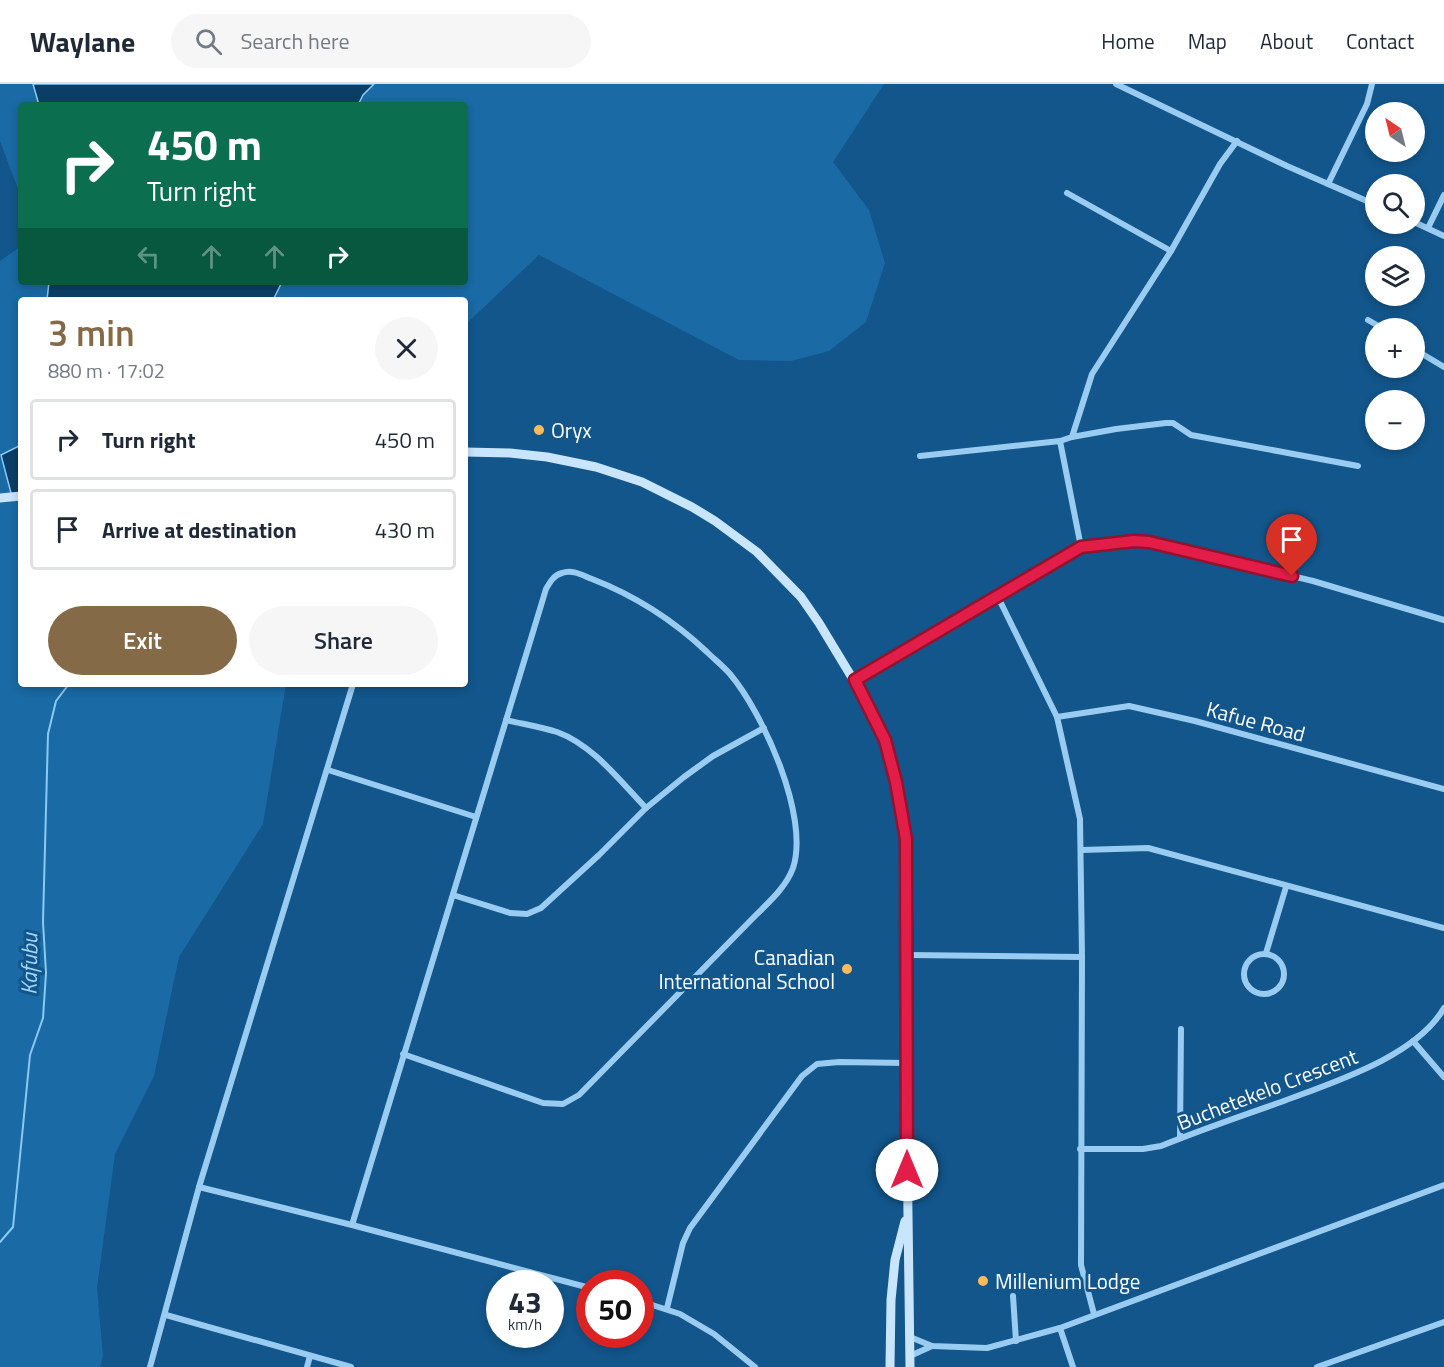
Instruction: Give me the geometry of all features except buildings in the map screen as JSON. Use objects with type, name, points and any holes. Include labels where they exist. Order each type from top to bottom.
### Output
[{"type":"main road","points":[[468,452],[547,457],[596,467],[642,482],[693,507],[740,540],[777,571],[807,606],[855,680],[885,740],[896,782],[906,839],[907,1210],[910,1367]]},
{"type":"main road","points":[[0,498],[18,496]]},
{"type":"main road","points":[[890,1367],[895,1260],[907,1210]]},
{"type":"main road","points":[[891,1315],[900,1310],[910,1313]]},
{"type":"street","points":[[1116,84],[1365,200]]},
{"type":"street","points":[[1328,184],[1367,105],[1372,84]]},
{"type":"street","points":[[1072,437],[1092,374],[1171,251],[1220,164],[1237,141]]},
{"type":"street","points":[[1067,193],[1171,251]]},
{"type":"street","points":[[1428,228],[1444,195]]},
{"type":"street","points":[[1425,227],[1444,236]]},
{"type":"street","points":[[1425,356],[1444,367]]},
{"type":"street","points":[[920,456],[1060,441],[1116,429],[1173,423],[1191,435],[1358,466]]},
{"type":"street","points":[[1060,441],[1081,547]]},
{"type":"street","points":[[855,680],[1081,547],[1134,541],[1149,542],[1313,581],[1444,620]]},
{"type":"street","points":[[352,1225],[403,1054],[546,589],[552,579],[561,573],[572,571],[647,604],[691,637],[729,673],[764,728],[785,780],[794,819],[797,850],[792,870],[779,891],[579,1095],[563,1104],[543,1103],[403,1054]]},
{"type":"street","points":[[997,595],[1057,717],[1080,819],[1082,849],[1080,1265],[1094,1314]]},
{"type":"street","points":[[150,1367],[199,1187],[352,687]]},
{"type":"street","name":"Kafue Road","points":[[1057,717],[1129,706],[1196,721],[1444,789]]},
{"type":"street","points":[[506,720],[557,732],[579,743],[646,808]]},
{"type":"street","points":[[453,895],[510,913],[527,914],[541,908],[646,808],[713,756],[764,728]]},
{"type":"street","points":[[328,770],[476,817]]},
{"type":"street","points":[[1082,849],[1148,848],[1444,928]]},
{"type":"street","points":[[1266,953],[1286,887]]},
{"type":"street","points":[[1266,953],[1281,962],[1284,980],[1279,988],[1271,993],[1262,994],[1253,992],[1243,977],[1244,968],[1249,960],[1266,953]]},
{"type":"street","points":[[907,955],[1082,957]]},
{"type":"street","name":"Buchetekelo Crescent","points":[[1080,1149],[1143,1149],[1161,1146],[1330,1084],[1376,1065],[1413,1041],[1439,1017],[1444,1008]]},
{"type":"street","points":[[1180,1029],[1180,1138]]},
{"type":"street","points":[[1413,1041],[1444,1077]]},
{"type":"street","points":[[667,1308],[683,1243],[690,1228],[802,1077],[817,1064],[906,1063]]},
{"type":"street","points":[[910,1336],[932,1346],[987,1348],[1016,1341],[1060,1328],[1444,1185]]},
{"type":"street","points":[[199,1187],[576,1284]]},
{"type":"street","points":[[1013,1296],[1016,1341]]},
{"type":"street","points":[[654,1305],[667,1308],[714,1334],[755,1367]]},
{"type":"street","points":[[166,1315],[351,1367]]},
{"type":"street","points":[[1317,1367],[1444,1322]]},
{"type":"street","points":[[1060,1328],[1073,1367]]},
{"type":"street","points":[[910,1356],[932,1346]]},
{"type":"street","points":[[307,1367],[310,1356]]},
{"type":"shaded area","points":[[0,84],[33,84],[38,102],[18,102],[18,189],[0,141]]},
{"type":"shaded area","points":[[33,84],[374,84],[360,102],[38,102]]},
{"type":"shaded area","points":[[374,84],[884,84],[833,162],[869,210],[885,263],[866,322],[829,351],[791,361],[739,360],[539,255],[468,322],[468,297],[274,297],[280,285],[468,285],[468,102],[360,102]]},
{"type":"shaded area","points":[[18,248],[18,285],[49,285],[47,297],[18,297],[18,446],[1,455],[18,488],[18,687],[286,687],[263,824],[179,957],[154,1076],[115,1154],[97,1288],[103,1356],[100,1367],[0,1367],[0,261]]},
{"type":"shaded area","points":[[49,285],[280,285],[274,297],[47,297]]},
{"type":"shaded area","points":[[18,446],[18,496],[12,497],[1,455]]},
{"type":"waterway","name":"Kafubu","points":[[0,1242],[13,1227],[30,1055],[43,1018],[46,973],[43,922],[48,734],[56,701],[67,687]]},
{"type":"place","name":"Oryx","points":[[539,430]]},
{"type":"place","name":"Canadian International School","points":[[847,969]]},
{"type":"place","name":"Millenium Lodge","points":[[983,1281]]},
{"type":"route","points":[[907,1170],[906,839],[896,782],[885,740],[855,680],[1081,547],[1134,541],[1149,542],[1292,576]]}]
